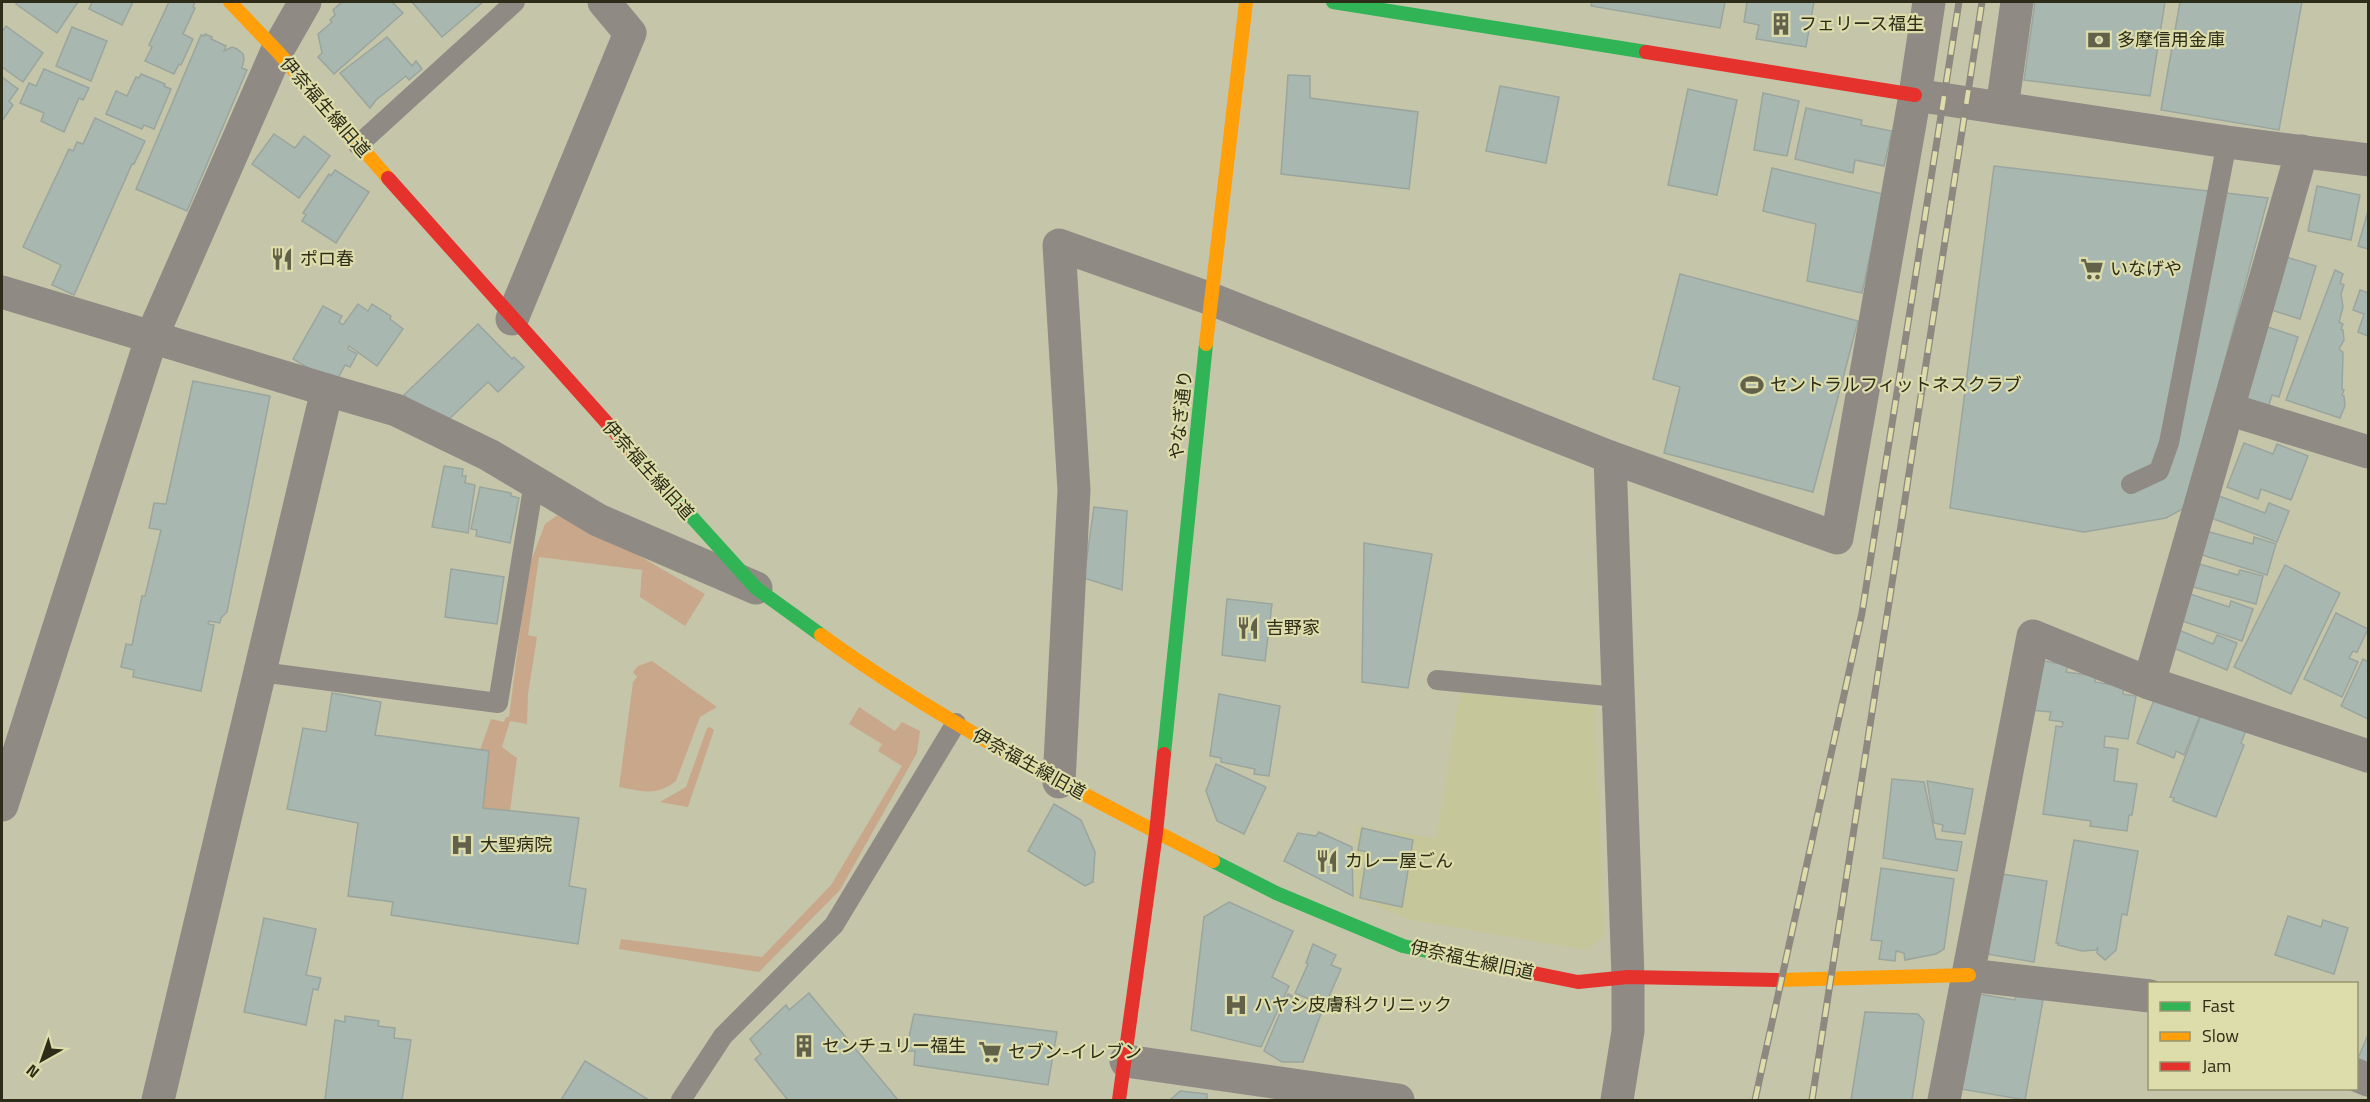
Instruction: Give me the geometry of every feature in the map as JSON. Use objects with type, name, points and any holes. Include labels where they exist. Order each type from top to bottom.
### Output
[{"type":"street","name":"伊奈福生線旧道","points":[[230,2],[277,51],[512,319],[756,588],[861,664],[956,723],[1059,782],[1276,893],[1403,946],[1578,982],[1628,977],[1780,980],[1969,975]]},
{"type":"street","points":[[2,805],[152,336],[277,51],[305,2]]},
{"type":"street","points":[[512,319],[630,33],[604,2]]},
{"type":"street","name":"やなぎ通り","points":[[1119,1101],[1155,833],[1211,299],[1245,2]]},
{"type":"street","points":[[1334,2],[1915,95],[2227,142],[2368,157]]},
{"type":"street","points":[[1059,782],[1074,490],[1059,245],[1211,299],[1610,457],[1837,538],[1915,95],[1929,2]]},
{"type":"street","points":[[2002,108],[2017,2]]},
{"type":"street","points":[[2150,683],[2302,151]]},
{"type":"street","points":[[2,292],[396,410],[489,455],[598,520],[756,588]]},
{"type":"street","points":[[159,1101],[327,390]]},
{"type":"street","points":[[2228,409],[2368,452]]},
{"type":"street","points":[[1610,457],[1628,977],[1628,1031],[1617,1101]]},
{"type":"street","points":[[1944,1101],[2033,636],[2150,683],[2368,756]]},
{"type":"street","points":[[1969,975],[2148,996]]},
{"type":"street","points":[[1126,1061],[1398,1101]]},
{"type":"lane","points":[[358,145],[515,2]]},
{"type":"lane","points":[[2131,484],[2159,471],[2169,443],[2227,142]]},
{"type":"lane","points":[[261,672],[498,703],[534,482]]},
{"type":"lane","points":[[1437,680],[1618,697]]},
{"type":"lane","points":[[681,1101],[723,1036],[834,925],[956,723]]},
{"type":"shaded area","points":[[559,514],[586,525],[705,594],[685,626],[640,597],[642,570],[539,557],[528,635],[537,637],[528,694],[527,724],[510,721],[502,747],[517,758],[510,811],[483,808],[488,751],[480,750],[491,719],[504,722],[506,717],[509,717],[528,569],[545,524]]},
{"type":"shaded area","points":[[652,661],[717,707],[700,717],[676,781],[662,789],[649,792],[619,787],[633,682],[637,677],[633,672],[638,666]]},
{"type":"shaded area","points":[[1460,693],[1595,706],[1604,936],[1586,950],[1412,920],[1356,898],[1356,826],[1436,838]]},
{"type":"shaded area","points":[[859,707],[895,731],[902,722],[920,731],[917,753],[840,890],[759,972],[619,949],[621,939],[762,957],[831,885],[902,766],[878,751],[882,744],[849,724]]},
{"type":"shaded area","points":[[707,728],[714,730],[688,807],[660,802],[686,787]]},
{"type":"building","points":[[17,2],[78,2],[57,33],[16,4]]},
{"type":"building","points":[[92,2],[133,2],[122,25],[89,9]]},
{"type":"building","points":[[169,2],[195,2],[193,7],[195,8],[183,34],[193,39],[181,65],[179,64],[174,74],[145,61],[152,47],[149,45]]},
{"type":"building","points":[[342,2],[392,2],[403,13],[334,74],[318,57],[322,53],[318,34],[332,22],[330,20],[335,15],[333,10]]},
{"type":"building","points":[[412,2],[483,2],[442,37]]},
{"type":"building","points":[[1592,2],[1725,2],[1720,28],[1591,6]]},
{"type":"building","name":"フェリース福生","points":[[1747,2],[1814,2],[1806,47],[1756,39],[1759,25],[1744,22]]},
{"type":"building","points":[[2035,2],[2165,2],[2150,96],[2024,80]]},
{"type":"building","points":[[2180,2],[2302,2],[2279,130],[2161,110]]},
{"type":"building","points":[[6,26],[43,53],[23,82],[2,67],[2,32]]},
{"type":"building","points":[[72,27],[107,41],[91,81],[56,66]]},
{"type":"building","points":[[205,34],[226,46],[224,51],[232,47],[243,54],[242,68],[247,70],[187,211],[136,189],[201,35]]},
{"type":"building","points":[[387,37],[412,66],[416,61],[422,69],[409,80],[406,76],[376,100],[370,108],[340,73]]},
{"type":"building","points":[[44,69],[89,88],[83,100],[79,98],[64,132],[41,121],[44,113],[20,103],[29,83],[36,86]]},
{"type":"building","points":[[141,74],[171,89],[154,129],[144,125],[142,129],[106,114],[116,91],[127,96],[136,77],[139,78]]},
{"type":"building","points":[[1288,75],[1310,76],[1310,98],[1418,112],[1409,189],[1281,174]]},
{"type":"building","points":[[2,77],[18,89],[9,101],[13,105],[2,121]]},
{"type":"building","points":[[1500,86],[1559,97],[1546,163],[1486,151]]},
{"type":"building","points":[[1688,89],[1737,100],[1717,195],[1668,185]]},
{"type":"building","points":[[1763,93],[1799,101],[1787,156],[1754,150]]},
{"type":"building","points":[[1806,108],[1862,120],[1861,125],[1892,131],[1884,166],[1855,160],[1853,173],[1795,159]]},
{"type":"building","points":[[95,118],[145,141],[132,164],[74,295],[52,285],[61,265],[23,247],[69,149],[73,151],[77,142],[83,144]]},
{"type":"building","points":[[274,134],[295,148],[304,136],[330,156],[299,198],[252,164]]},
{"type":"building","points":[[1994,166],[2268,198],[2186,507],[2166,518],[2084,532],[1950,508]]},
{"type":"building","points":[[1772,168],[1883,194],[1862,293],[1807,281],[1816,224],[1763,211]]},
{"type":"building","points":[[335,170],[369,192],[336,243],[302,221],[306,215],[303,213],[329,174],[331,176]]},
{"type":"building","points":[[2317,186],[2360,195],[2351,240],[2308,231]]},
{"type":"building","points":[[2368,211],[2368,249],[2358,246]]},
{"type":"building","points":[[2283,256],[2316,266],[2300,319],[2268,309]]},
{"type":"building","points":[[2335,270],[2343,274],[2340,283],[2344,285],[2341,294],[2343,307],[2339,322],[2343,324],[2341,329],[2344,340],[2339,349],[2343,352],[2342,389],[2344,390],[2342,395],[2345,406],[2340,418],[2286,400]]},
{"type":"building","points":[[1680,274],[1858,321],[1813,492],[1664,453],[1680,387],[1653,379]]},
{"type":"building","points":[[2360,290],[2368,293],[2368,336],[2358,332],[2364,314],[2353,310]]},
{"type":"building","points":[[358,304],[368,311],[372,304],[391,316],[390,319],[403,329],[377,366],[349,346],[348,349],[357,354],[350,367],[345,365],[337,380],[324,377],[293,359],[323,306],[342,316],[339,322],[343,325]]},
{"type":"building","points":[[478,324],[512,359],[514,357],[524,367],[498,392],[488,382],[447,421],[423,414],[404,395]]},
{"type":"building","points":[[2262,325],[2298,337],[2279,397],[2272,395],[2267,411],[2241,403]]},
{"type":"building","points":[[193,381],[270,396],[227,612],[221,618],[220,623],[209,621],[208,624],[214,625],[201,691],[133,677],[134,670],[121,667],[126,644],[132,645],[142,596],[145,596],[161,530],[149,528],[154,503],[166,504]]},
{"type":"building","points":[[2244,443],[2273,454],[2277,444],[2308,456],[2291,500],[2261,489],[2258,499],[2227,487]]},
{"type":"building","points":[[444,466],[463,469],[462,476],[466,476],[465,483],[475,485],[468,533],[432,527]]},
{"type":"building","points":[[480,487],[511,493],[511,496],[519,498],[510,543],[476,536],[477,530],[471,529]]},
{"type":"building","points":[[2219,496],[2265,513],[2269,503],[2289,511],[2277,542],[2211,518]]},
{"type":"building","points":[[1094,507],[1127,511],[1122,590],[1084,578]]},
{"type":"building","points":[[2206,531],[2253,544],[2254,537],[2276,544],[2267,575],[2199,554]]},
{"type":"building","points":[[1364,543],[1432,554],[1408,688],[1362,682]]},
{"type":"building","points":[[2192,562],[2238,575],[2240,570],[2263,576],[2256,604],[2186,585]]},
{"type":"building","points":[[2285,565],[2340,593],[2291,694],[2234,667]]},
{"type":"building","points":[[451,569],[504,577],[497,624],[445,617]]},
{"type":"building","points":[[2184,592],[2229,607],[2231,601],[2253,609],[2242,641],[2176,619]]},
{"type":"building","points":[[1227,599],[1272,604],[1265,661],[1222,655]]},
{"type":"building","points":[[2336,613],[2368,629],[2357,652],[2353,651],[2349,658],[2358,662],[2342,697],[2304,679]]},
{"type":"building","points":[[2171,627],[2213,644],[2217,635],[2237,643],[2227,670],[2164,644]]},
{"type":"building","points":[[2363,659],[2368,662],[2368,719],[2341,706]]},
{"type":"building","points":[[2038,660],[2068,665],[2066,672],[2096,676],[2095,682],[2124,687],[2123,694],[2136,696],[2128,739],[2105,736],[2104,747],[2118,749],[2114,781],[2137,784],[2127,831],[2090,826],[2091,821],[2043,814],[2056,726],[2062,727],[2063,722],[2049,720],[2051,712],[2030,710]]},
{"type":"building","points":[[2158,690],[2203,708],[2184,755],[2176,751],[2174,758],[2137,743]]},
{"type":"building","points":[[332,693],[381,702],[375,735],[489,751],[483,808],[579,818],[569,886],[586,889],[578,944],[391,915],[393,902],[348,896],[358,823],[287,809],[303,728],[326,732]]},
{"type":"building","points":[[1219,694],[1280,706],[1269,776],[1254,774],[1255,769],[1221,762],[1221,758],[1210,756]]},
{"type":"building","points":[[2204,707],[2249,723],[2241,743],[2244,745],[2216,817],[2173,801],[2174,798],[2170,797]]},
{"type":"building","points":[[1216,764],[1266,787],[1244,834],[1217,821],[1206,791]]},
{"type":"building","points":[[1892,779],[1924,782],[1936,839],[1962,842],[1957,871],[1883,858]]},
{"type":"building","points":[[1927,781],[1973,789],[1965,834],[1942,831],[1943,825],[1934,823]]},
{"type":"building","points":[[1054,804],[1081,820],[1095,852],[1093,882],[1085,886],[1028,851]]},
{"type":"building","points":[[1362,828],[1413,840],[1402,907],[1360,898],[1367,852],[1358,850]]},
{"type":"building","points":[[1319,832],[1352,847],[1353,896],[1284,861],[1298,833],[1316,836]]},
{"type":"building","points":[[2074,840],[2138,851],[2127,915],[2122,914],[2116,950],[2105,960],[2097,953],[2098,947],[2096,950],[2082,951],[2056,943]]},
{"type":"building","points":[[1881,868],[1954,879],[1944,949],[1936,954],[1905,960],[1904,953],[1896,951],[1895,961],[1879,959],[1882,941],[1871,940]]},
{"type":"building","points":[[1996,873],[2047,881],[2034,962],[1981,953]]},
{"type":"building","points":[[1229,902],[1293,931],[1272,977],[1289,986],[1261,1047],[1191,1030],[1204,917]]},
{"type":"building","points":[[2288,916],[2321,927],[2323,920],[2348,928],[2334,974],[2275,955]]},
{"type":"building","points":[[264,918],[316,929],[306,975],[321,978],[318,990],[313,989],[306,1025],[244,1012]]},
{"type":"building","points":[[1313,944],[1336,955],[1331,965],[1341,969],[1325,1006],[1295,993],[1308,964],[1306,963]]},
{"type":"building","name":"センチュリー福生","points":[[809,993],[898,1100],[786,1100],[755,1059],[761,1054],[750,1039],[786,1005],[789,1010]]},
{"type":"building","points":[[1288,994],[1322,1011],[1303,1062],[1282,1062],[1264,1051]]},
{"type":"building","points":[[1978,994],[2015,1000],[2016,994],[2043,1000],[2025,1100],[1961,1089]]},
{"type":"building","points":[[1865,1012],[1918,1014],[1924,1021],[1912,1100],[1851,1100]]},
{"type":"building","points":[[914,1014],[1057,1032],[1048,1085],[914,1065],[915,1051],[906,1051]]},
{"type":"building","points":[[345,1016],[379,1021],[378,1026],[395,1028],[394,1038],[411,1040],[402,1100],[325,1100],[335,1020],[345,1022]]},
{"type":"building","points":[[2368,1035],[2368,1063],[2358,1058]]},
{"type":"building","points":[[585,1061],[649,1100],[561,1100]]},
{"type":"building","points":[[1180,1091],[1207,1094],[1207,1100],[1170,1100]]},
{"type":"railway","points":[[1755,1100],[1862,613],[1959,2]]},
{"type":"railway","points":[[1812,1100],[1982,2]]},
{"type":"traffic: fast","points":[[1333,2],[1646,52]]},
{"type":"traffic: fast","points":[[1164,754],[1206,344]]},
{"type":"traffic: fast","points":[[632,451],[756,588],[821,635]]},
{"type":"traffic: fast","points":[[1213,861],[1276,893],[1403,946],[1518,970]]},
{"type":"traffic: slow","points":[[230,2],[277,51],[388,178]]},
{"type":"traffic: slow","points":[[1206,344],[1246,2]]},
{"type":"traffic: slow","points":[[821,635],[915,698],[1013,756],[1213,861]]},
{"type":"traffic: slow","points":[[1777,980],[1969,975]]},
{"type":"traffic: jam","points":[[1646,52],[1915,95]]},
{"type":"traffic: jam","points":[[388,178],[632,451]]},
{"type":"traffic: jam","points":[[1119,1100],[1156,833],[1164,754]]},
{"type":"traffic: jam","points":[[1518,970],[1578,982],[1628,977],[1777,980]]},
{"type":"place","name":"フェリース福生","points":[[1781,24]]},
{"type":"place","name":"多摩信用金庫","points":[[2099,40]]},
{"type":"place","name":"ポロ春","points":[[282,259]]},
{"type":"place","name":"いなげや","points":[[2092,269]]},
{"type":"place","name":"セントラルフィットネスクラブ","points":[[1752,385]]},
{"type":"place","name":"吉野家","points":[[1248,628]]},
{"type":"place","name":"大聖病院","points":[[462,845]]},
{"type":"place","name":"カレー屋ごん","points":[[1327,861]]},
{"type":"place","name":"ハヤシ皮膚科クリニック","points":[[1236,1005]]},
{"type":"place","name":"センチュリー福生","points":[[804,1046]]},
{"type":"place","name":"セブン-イレブン","points":[[990,1052]]}]
